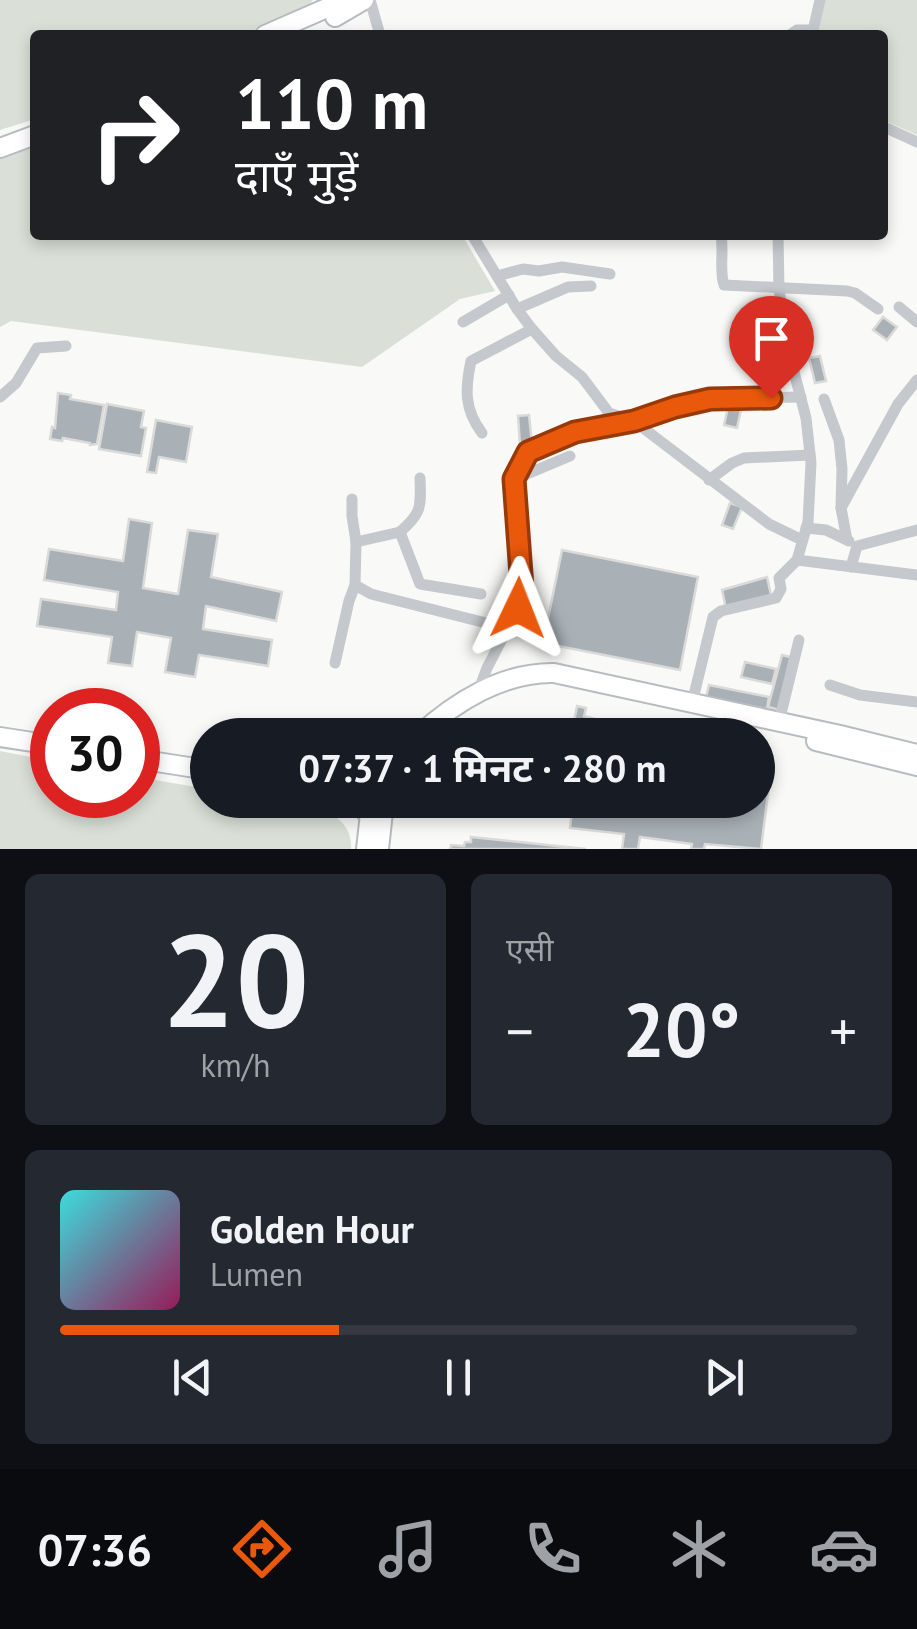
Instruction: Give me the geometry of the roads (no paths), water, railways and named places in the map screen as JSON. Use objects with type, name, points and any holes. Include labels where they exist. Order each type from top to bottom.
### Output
[{"type":"street","points":[[277,30],[346,0]]},
{"type":"street","points":[[302,30],[367,0],[378,30]]},
{"type":"street","points":[[813,30],[820,0]]},
{"type":"street","points":[[888,129],[917,142]]},
{"type":"street","points":[[0,140],[30,130]]},
{"type":"street","points":[[0,148],[30,138]]},
{"type":"street","points":[[475,240],[532,329],[582,377],[609,413],[634,421],[769,524],[804,534],[826,530],[852,543],[917,530]]},
{"type":"street","points":[[722,240],[724,285],[855,293],[878,309]]},
{"type":"street","points":[[692,703],[713,617],[721,611],[776,598],[781,589],[779,578],[796,560],[804,534],[810,456],[802,396],[787,345],[778,240]]},
{"type":"street","points":[[497,276],[522,268],[539,271],[562,267],[610,274]]},
{"type":"street","points":[[517,309],[568,287],[591,286]]},
{"type":"street","points":[[464,322],[510,295]]},
{"type":"street","points":[[900,306],[917,322]]},
{"type":"street","points":[[482,433],[472,420],[466,401],[471,361],[532,329]]},
{"type":"street","points":[[0,398],[16,383],[37,348],[66,346]]},
{"type":"street","points":[[841,508],[898,404],[917,380]]},
{"type":"street","points":[[478,692],[518,608],[522,588],[514,479],[528,452],[575,432],[634,421],[710,399],[802,396]]},
{"type":"street","points":[[824,399],[839,440],[841,508],[852,543],[851,567]]},
{"type":"street","points":[[514,479],[570,456]]},
{"type":"street","points":[[709,480],[744,458],[810,456]]},
{"type":"street","points":[[356,542],[400,532],[417,518],[421,506],[420,478]]},
{"type":"street","points":[[336,663],[355,585],[352,499]]},
{"type":"street","points":[[400,532],[420,584],[481,594]]},
{"type":"street","points":[[796,560],[917,576]]},
{"type":"street","points":[[355,585],[371,594],[506,628]]},
{"type":"street","points":[[779,722],[799,640]]},
{"type":"street","points":[[440,718],[478,692],[522,676],[554,673],[779,722],[917,766]]},
{"type":"street","points":[[459,718],[494,696],[551,684],[712,718]]},
{"type":"street","points":[[830,685],[860,695],[917,702]]},
{"type":"street","points":[[775,731],[917,754]]},
{"type":"street","points":[[0,736],[30,741]]},
{"type":"street","points":[[160,762],[190,767]]},
{"type":"street","points":[[366,849],[373,818]]},
{"type":"street","points":[[377,818],[379,849]]}]
